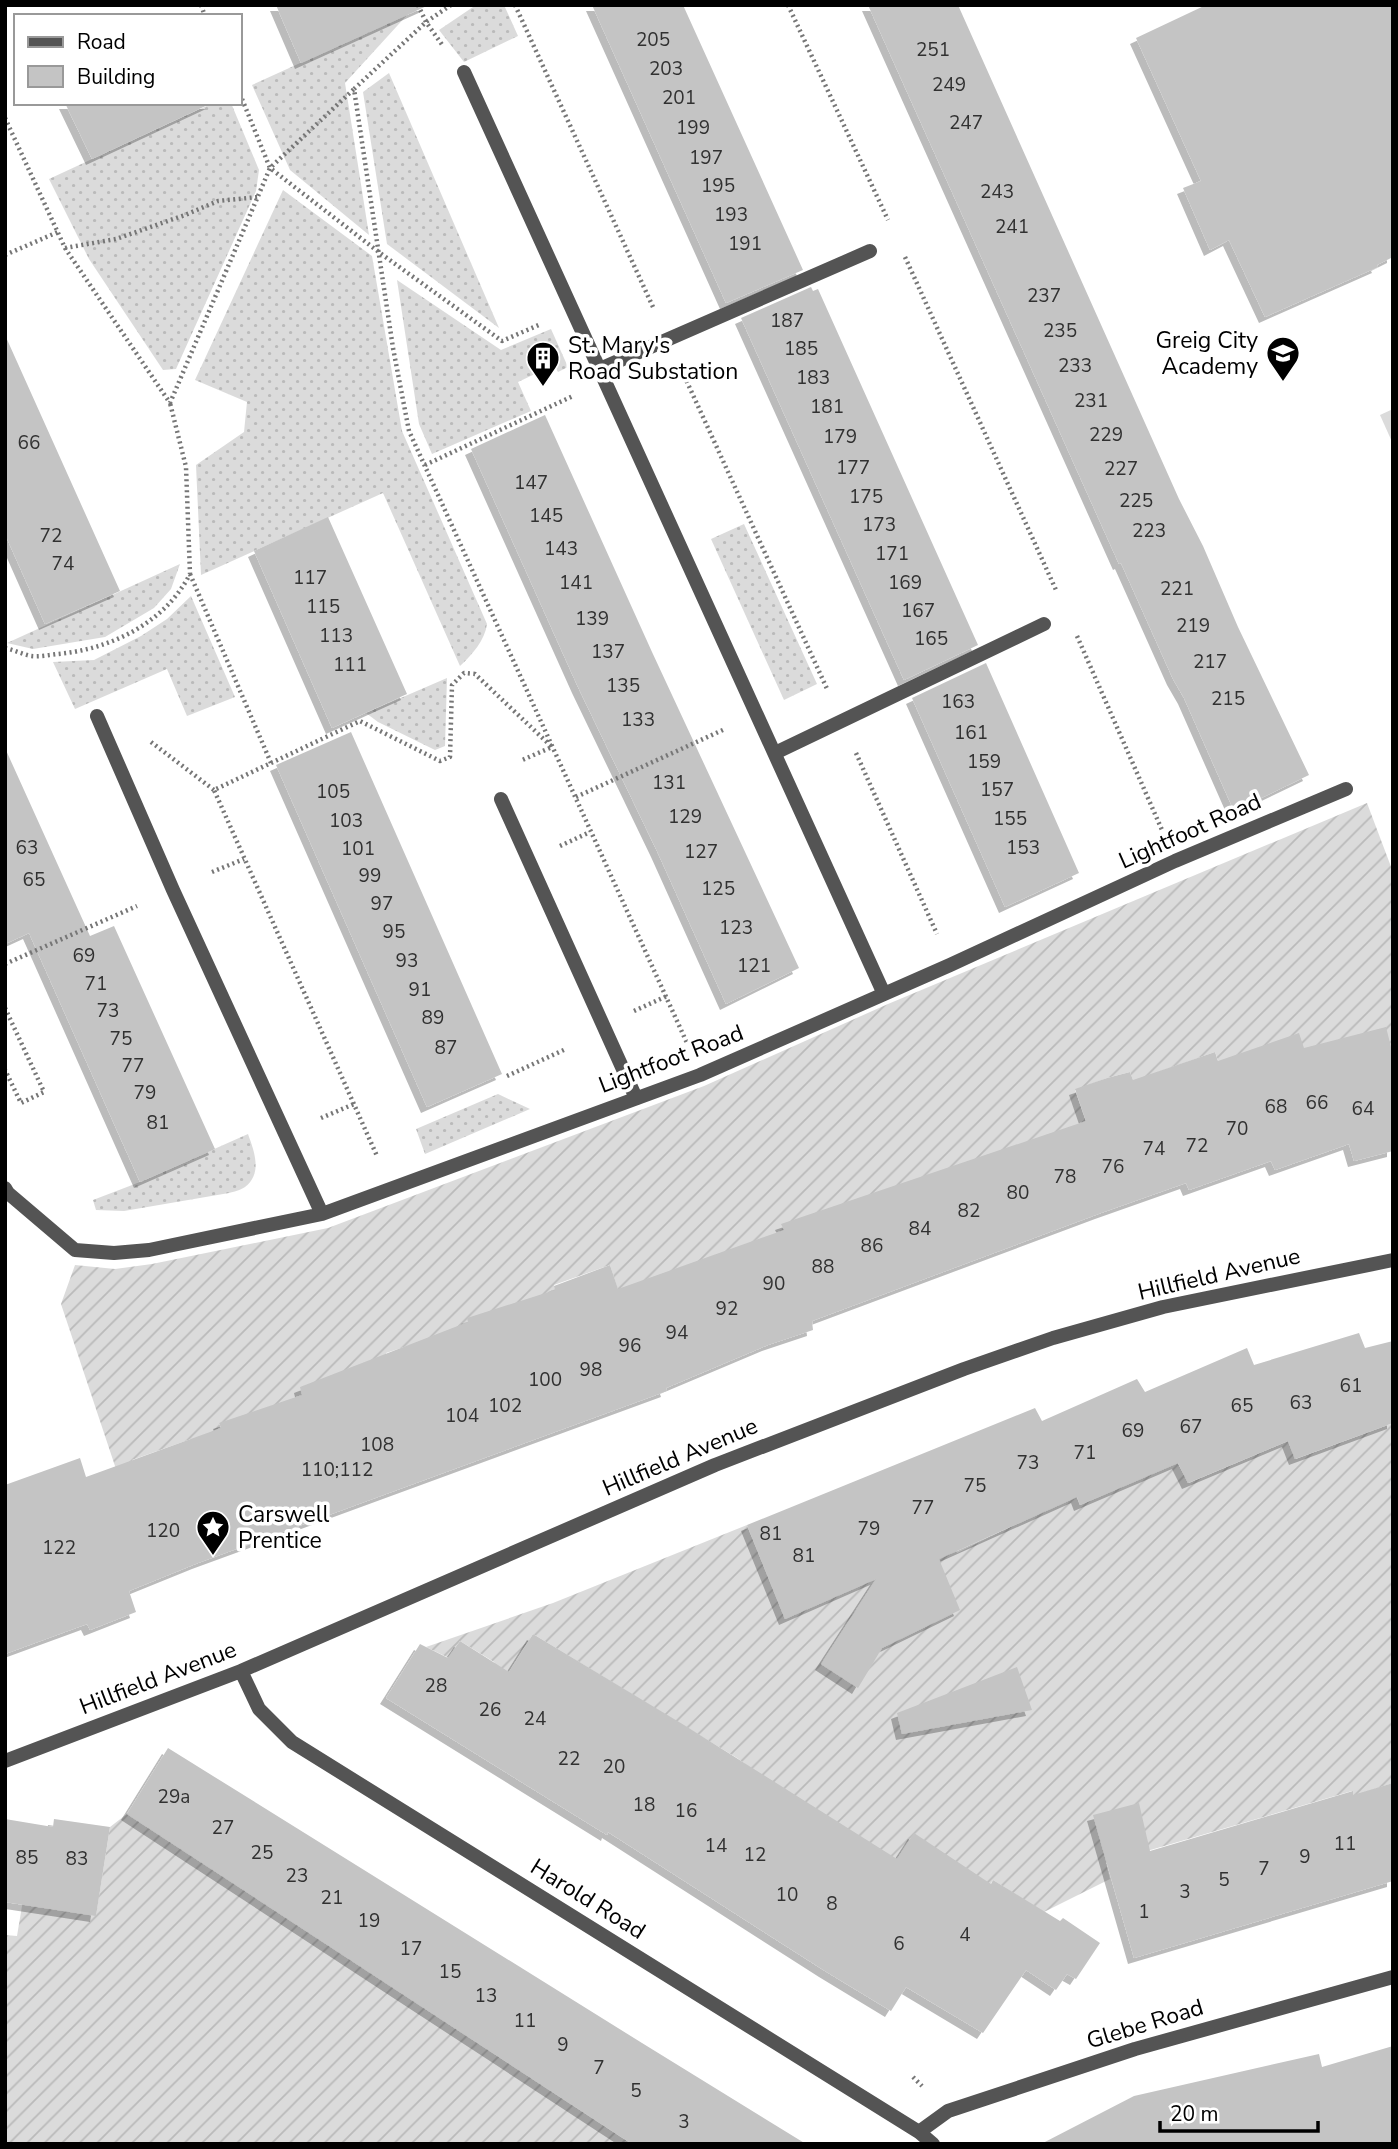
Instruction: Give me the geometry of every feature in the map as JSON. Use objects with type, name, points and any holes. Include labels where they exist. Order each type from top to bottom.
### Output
[{"type":"street","points":[[464,72],[884,994]]},
{"type":"street","points":[[603,376],[870,251]]},
{"type":"street","points":[[775,753],[1044,624]]},
{"type":"street","points":[[97,716],[178,902],[322,1214]]},
{"type":"street","name":"Lightfoot Road","points":[[5,1188],[75,1251],[114,1253],[149,1250],[322,1214],[701,1075],[950,965],[1175,861],[1346,789]]},
{"type":"street","points":[[501,799],[636,1098]]},
{"type":"street","name":"Hillfield Avenue","points":[[5,1761],[241,1671],[715,1465],[964,1369],[1053,1338],[1163,1307],[1393,1260]]},
{"type":"street","name":"Harold Road","points":[[241,1671],[259,1709],[292,1742],[919,2132],[933,2144]]},
{"type":"street","name":"Glebe Road","points":[[919,2132],[948,2111],[1135,2049],[1393,1978]]},
{"type":"path","points":[[418,5],[426,22]]},
{"type":"path","points":[[170,403],[270,168],[426,22],[452,5]]},
{"type":"path","points":[[788,5],[891,226]]},
{"type":"path","points":[[518,6],[654,308]]},
{"type":"path","points":[[354,89],[393,348],[409,431],[701,1075]]},
{"type":"path","points":[[242,99],[270,168],[380,253],[502,341],[572,310]]},
{"type":"path","points":[[5,118],[65,248],[170,403],[186,467],[190,574],[271,763]]},
{"type":"path","points":[[65,248],[116,239],[218,201],[258,197]]},
{"type":"path","points":[[5,255],[58,232]]},
{"type":"path","points":[[902,250],[1058,594]]},
{"type":"path","points":[[677,360],[950,965]]},
{"type":"path","points":[[425,465],[603,376]]},
{"type":"path","points":[[5,648],[33,656],[85,651],[108,644],[159,615],[183,587],[190,574]]},
{"type":"path","points":[[1075,632],[1175,861]]},
{"type":"path","points":[[214,790],[360,722],[440,761],[450,757],[452,685],[464,674],[475,674],[552,747]]},
{"type":"path","points":[[576,797],[757,714]]},
{"type":"path","points":[[150,742],[214,790],[393,1188]]},
{"type":"path","points":[[520,761],[552,747]]},
{"type":"path","points":[[559,846],[591,832]]},
{"type":"path","points":[[212,873],[244,859]]},
{"type":"path","points":[[5,964],[137,906]]},
{"type":"path","points":[[634,1011],[667,996]]},
{"type":"path","points":[[5,1008],[44,1092],[20,1103],[5,1070]]},
{"type":"path","points":[[507,1076],[566,1049]]},
{"type":"path","points":[[321,1118],[354,1104]]},
{"type":"shaded area","points":[[476,5],[504,5],[518,36],[464,62],[439,30]]},
{"type":"shaded area","points":[[408,14],[345,83],[369,235],[290,170],[252,85]]},
{"type":"shaded area","points":[[389,73],[499,328],[387,244],[363,92]]},
{"type":"shaded area","points":[[209,105],[232,105],[259,170],[256,191],[176,369],[163,370],[89,259],[49,179]]},
{"type":"shaded area","points":[[283,190],[372,256],[402,431],[487,624],[477,647],[460,666],[383,493],[201,575],[196,465],[244,432],[247,402],[195,380]]},
{"type":"shaded area","points":[[397,280],[501,350],[551,329],[568,367],[558,372],[554,365],[518,382],[531,411],[432,454],[419,424]]},
{"type":"shaded area","points":[[1393,409],[1393,444],[1380,415]]},
{"type":"shaded area","points":[[744,524],[817,684],[784,700],[711,539]]},
{"type":"shaded area","points":[[180,564],[171,589],[154,608],[105,637],[33,649],[7,643]]},
{"type":"shaded area","points":[[191,596],[235,697],[187,716],[167,669],[75,709],[53,662],[94,660],[167,619]]},
{"type":"shaded area","points":[[447,678],[445,746],[435,750],[378,722],[366,713]]},
{"type":"shaded area","points":[[1367,803],[1393,872],[1393,1055],[1230,1094],[1215,1052],[1158,1072],[1145,1113],[1130,1072],[1107,1078],[1075,1090],[1090,1133],[782,1225],[785,1231],[623,1306],[610,1265],[554,1285],[567,1330],[481,1369],[441,1335],[386,1353],[397,1400],[314,1435],[219,1423],[233,1461],[191,1439],[132,1460],[139,1494],[126,1499],[61,1304],[75,1265],[115,1269],[152,1264],[328,1228],[704,1086],[888,1004]]},
{"type":"shaded area","points":[[498,1094],[530,1109],[425,1154],[416,1129]]},
{"type":"shaded area","points":[[248,1134],[256,1162],[251,1181],[241,1189],[124,1211],[96,1210],[93,1200]]},
{"type":"shaded area","points":[[1393,1423],[1393,1783],[1353,1796],[1352,1791],[1106,1863],[1110,1879],[1044,1912],[993,1880],[966,1923],[737,1758],[533,1634],[502,1683],[494,1662],[460,1641],[449,1658],[426,1647],[553,1603],[747,1525],[785,1618],[954,1545],[957,1553],[1076,1495],[1080,1505],[1177,1462],[1189,1483],[1288,1441],[1296,1459]]},
{"type":"shaded area","points":[[128,1813],[632,2144],[5,2144],[5,1935],[17,1936],[25,1888],[69,1911],[96,1915],[110,1827]]},
{"type":"building","points":[[276,5],[429,5],[301,63]]},
{"type":"building","points":[[592,5],[683,5],[803,270],[726,303]]},
{"type":"building","points":[[868,5],[958,5],[1179,499],[1309,775],[1234,811],[1184,698],[1121,563],[1119,564]]},
{"type":"building","points":[[1206,5],[1393,5],[1393,257],[1377,265],[1378,267],[1265,317],[1229,240],[1210,250],[1183,188],[1201,181],[1136,38]]},
{"type":"building","points":[[66,105],[208,105],[92,159]]},
{"type":"building","points":[[811,287],[813,291],[818,289],[978,645],[904,680],[741,318]]},
{"type":"building","points":[[5,335],[120,591],[45,624],[5,534]]},
{"type":"building","points":[[545,415],[799,968],[726,1004],[657,851],[578,687],[471,449]]},
{"type":"building","points":[[328,517],[407,694],[332,728],[254,551]]},
{"type":"building","points":[[986,663],[1079,873],[1005,907],[912,698]]},
{"type":"building","points":[[351,732],[502,1074],[427,1107],[276,765]]},
{"type":"building","points":[[5,748],[90,936],[114,926],[215,1149],[140,1182],[29,933],[5,944]]},
{"type":"building","points":[[1386,1027],[1393,1055],[1393,1151],[1354,1161],[1349,1144],[1275,1170],[1271,1161],[1189,1190],[1186,1183],[1101,1213],[812,1321],[813,1330],[768,1345],[666,1388],[667,1391],[198,1563],[129,1591],[136,1612],[90,1630],[87,1624],[5,1654],[5,1485],[80,1458],[86,1477],[221,1428],[219,1423],[302,1395],[300,1387],[468,1322],[467,1318],[555,1290],[554,1286],[610,1265],[618,1289],[784,1230],[781,1224],[1086,1121],[1075,1089],[1107,1078],[1130,1072],[1133,1080],[1215,1052],[1218,1061],[1299,1033],[1304,1048]]},
{"type":"building","points":[[1359,1333],[1365,1348],[1393,1341],[1393,1423],[1295,1459],[1288,1441],[1188,1483],[1178,1463],[1080,1505],[1077,1497],[939,1559],[960,1610],[882,1648],[858,1688],[821,1664],[876,1579],[785,1619],[747,1525],[1035,1408],[1042,1421],[1137,1379],[1145,1392],[1247,1348],[1254,1365]]},
{"type":"building","points":[[533,1634],[897,1859],[914,1833],[991,1884],[993,1880],[1060,1921],[1063,1918],[1100,1943],[1076,1979],[1067,1974],[1056,1990],[1026,1970],[983,2033],[906,1987],[891,2011],[608,1832],[607,1835],[386,1698],[420,1644],[448,1658],[460,1641],[509,1672]]},
{"type":"building","points":[[1017,1667],[1032,1710],[902,1734],[897,1713]]},
{"type":"building","points":[[168,1748],[806,2144],[632,2144],[127,1814]]},
{"type":"building","points":[[1393,1783],[1393,1881],[1134,1958],[1093,1815],[1139,1803],[1150,1851],[1353,1791],[1353,1795]]},
{"type":"building","points":[[5,1819],[53,1827],[54,1819],[110,1827],[96,1916],[5,1902]]},
{"type":"building","points":[[1393,2046],[1393,2144],[1041,2144],[1134,2096],[1319,2054],[1322,2067]]},
{"type":"place","name":"Greig City Academy","points":[[1283,383]]},
{"type":"place","name":"St. Mary's Road Substation","points":[[543,388]]},
{"type":"place","name":"Carswell Prentice","points":[[213,1557]]}]
